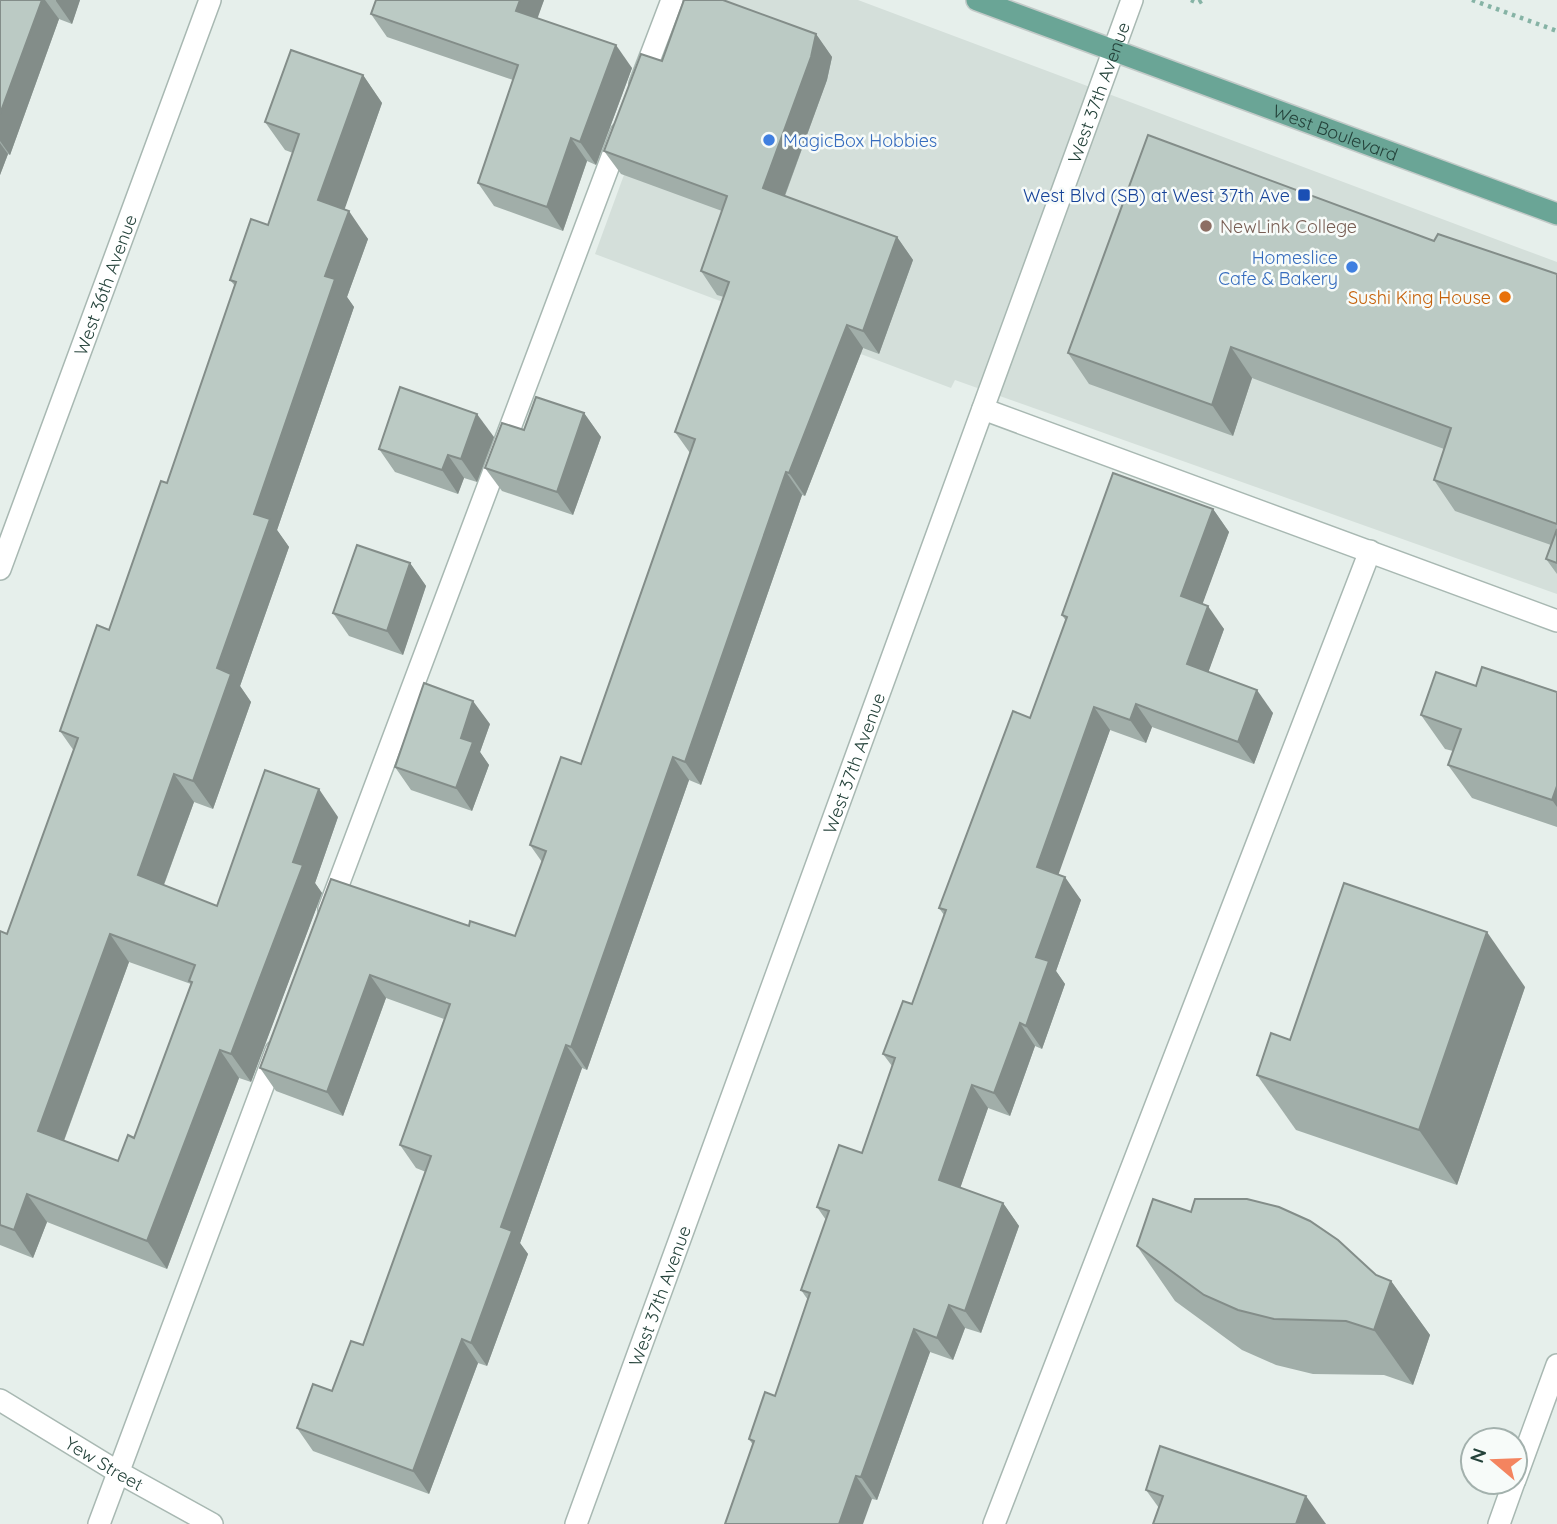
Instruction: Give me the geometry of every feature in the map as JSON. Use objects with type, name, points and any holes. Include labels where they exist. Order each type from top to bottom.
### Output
[{"type":"main road","name":"West Boulevard","points":[[977,0],[1557,214]]},
{"type":"street","name":"West 36th Avenue","points":[[0,569],[210,0]]},
{"type":"street","points":[[324,923],[672,0]]},
{"type":"street","name":"West 37th Avenue","points":[[576,1524],[1132,0]]},
{"type":"street","points":[[983,409],[1557,621]]},
{"type":"street","points":[[994,1524],[1370,551]]},
{"type":"street","points":[[99,1524],[285,1028]]},
{"type":"street","points":[[1529,1442],[1557,1365]]},
{"type":"street","name":"Yew Street","points":[[0,1400],[118,1472],[212,1524]]},
{"type":"street","points":[[1499,1524],[1509,1496]]},
{"type":"path","points":[[1191,0],[1198,3],[1203,0]]},
{"type":"path","points":[[1472,0],[1557,31]]},
{"type":"shaded area","points":[[688,0],[858,0],[1557,262],[1557,594],[955,380],[951,388],[595,254]]},
{"type":"building","points":[[0,0],[42,0],[0,114]]},
{"type":"building","points":[[376,0],[520,0],[516,11],[616,45],[580,142],[571,138],[547,207],[478,183],[518,65],[371,14]]},
{"type":"building","points":[[684,0],[723,0],[816,34],[811,57],[763,188],[897,237],[863,331],[847,325],[789,473],[786,472],[685,762],[673,757],[571,1047],[566,1045],[501,1227],[512,1231],[471,1343],[462,1339],[413,1471],[297,1428],[313,1384],[332,1391],[351,1341],[363,1345],[431,1156],[400,1145],[450,1004],[370,975],[327,1092],[260,1068],[331,879],[469,926],[470,921],[515,936],[546,851],[530,845],[561,757],[581,764],[695,439],[675,432],[729,282],[701,271],[727,196],[604,151],[641,54],[662,61]]},
{"type":"building","points":[[291,50],[363,75],[318,200],[349,211],[325,276],[335,279],[254,514],[270,519],[217,668],[231,674],[193,781],[174,774],[138,875],[217,906],[265,770],[319,789],[293,862],[303,865],[231,1054],[220,1050],[147,1241],[27,1194],[14,1230],[0,1225],[0,931],[7,934],[78,738],[60,731],[97,625],[109,630],[161,481],[167,483],[236,282],[230,280],[251,219],[268,225],[299,134],[265,122]],"holes":[[[110,934],[195,965],[189,981],[192,982],[134,1138],[128,1135],[118,1161],[38,1131]]]},
{"type":"building","points":[[1148,135],[1434,241],[1438,234],[1557,274],[1557,524],[1434,480],[1451,428],[1231,347],[1212,405],[1068,353]]},
{"type":"building","points":[[400,387],[477,414],[461,459],[448,455],[442,470],[379,449]]},
{"type":"building","points":[[536,397],[584,413],[557,492],[485,468],[502,423],[524,430]]},
{"type":"building","points":[[1113,473],[1213,509],[1181,596],[1208,606],[1187,664],[1257,690],[1238,742],[1136,704],[1130,720],[1094,707],[1037,867],[1065,877],[1036,957],[1049,961],[1026,1026],[1020,1023],[994,1093],[972,1085],[939,1180],[1003,1203],[965,1311],[949,1305],[937,1338],[914,1329],[861,1477],[856,1476],[839,1524],[725,1524],[754,1441],[749,1439],[765,1392],[775,1396],[810,1293],[801,1290],[829,1211],[817,1207],[839,1145],[862,1153],[895,1058],[883,1054],[903,1001],[912,1004],[946,910],[939,908],[1013,711],[1030,718],[1067,617],[1062,615]]},
{"type":"building","points":[[1557,529],[1557,563],[1546,559]]},
{"type":"building","points":[[357,545],[410,563],[387,631],[333,613]]},
{"type":"building","points":[[1482,667],[1557,692],[1557,786],[1552,800],[1448,765],[1461,729],[1421,715],[1436,672],[1476,686]]},
{"type":"building","points":[[424,683],[473,701],[461,738],[473,742],[456,788],[395,767]]},
{"type":"building","points":[[1344,883],[1487,932],[1419,1130],[1257,1075],[1271,1033],[1290,1040]]},
{"type":"building","points":[[1153,1199],[1191,1212],[1195,1199],[1247,1199],[1279,1207],[1310,1221],[1338,1240],[1376,1275],[1391,1281],[1374,1330],[1346,1321],[1274,1319],[1238,1310],[1204,1295],[1137,1246]]},
{"type":"building","points":[[1160,1446],[1306,1496],[1296,1524],[1153,1524],[1163,1496],[1146,1490]]},
{"type":"place","name":"MagicBox Hobbies","points":[[769,140]]},
{"type":"place","name":"West Blvd (SB) at West 37th Ave","points":[[1304,195]]},
{"type":"place","name":"NewLink College","points":[[1206,226]]},
{"type":"place","name":"Homeslice Cafe & Bakery","points":[[1352,267]]},
{"type":"place","name":"Sushi King House","points":[[1505,297]]}]
